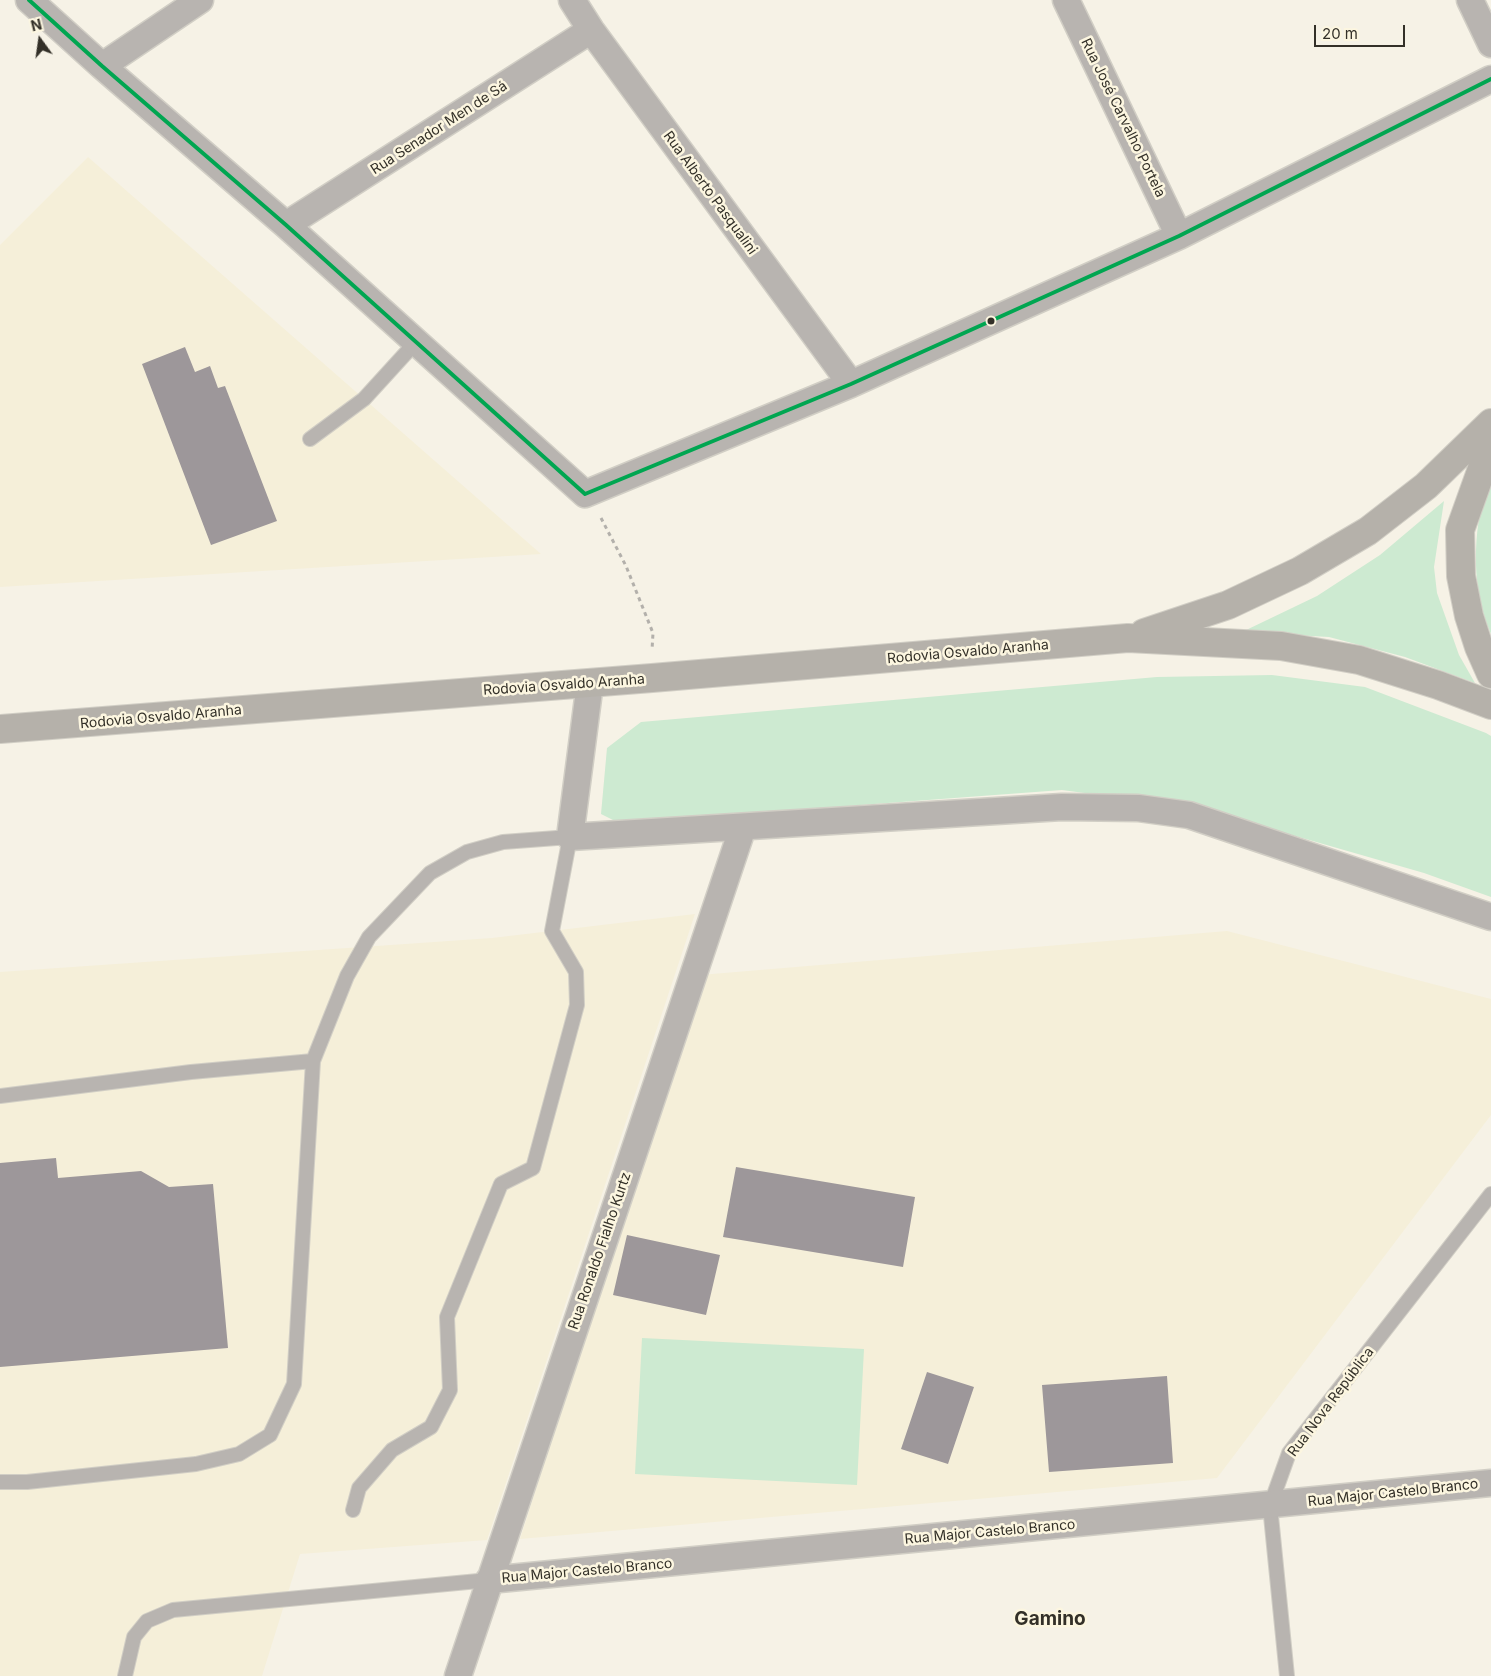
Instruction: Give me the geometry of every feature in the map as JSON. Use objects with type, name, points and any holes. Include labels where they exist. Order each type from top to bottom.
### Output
[{"type":"highway","points":[[1128,638],[1228,605],[1300,570],[1368,531],[1426,486],[1491,423]]},
{"type":"highway","points":[[1491,450],[1484,463],[1460,530],[1461,576],[1468,616],[1491,674]]},
{"type":"highway","points":[[1128,638],[1281,646],[1359,660],[1438,685],[1491,705]]},
{"type":"highway","name":"Rodovia Osvaldo Aranha","points":[[0,729],[652,678],[1128,638]]},
{"type":"street","points":[[29,0],[102,66],[286,225],[585,494],[851,384],[1179,236],[1491,79]]},
{"type":"street","points":[[102,66],[200,0]]},
{"type":"street","name":"Rua Alberto Pasqualini","points":[[572,0],[591,30],[851,384]]},
{"type":"street","name":"Rua José Carvalho Portela","points":[[1066,0],[1179,236]]},
{"type":"street","points":[[1470,0],[1491,44]]},
{"type":"street","name":"Rua Senador Men de Sá","points":[[286,225],[591,30]]},
{"type":"street","points":[[590,683],[570,837],[1062,807],[1146,809],[1189,815],[1491,916]]},
{"type":"street","name":"Rua Ronaldo Fialho Kurtz","points":[[458,1676],[743,827]]},
{"type":"street","name":"Rua Major Castelo Branco","points":[[489,1580],[1270,1506],[1491,1483]]},
{"type":"lane","points":[[310,439],[364,399],[416,342]]},
{"type":"lane","points":[[0,1482],[27,1482],[196,1464],[239,1454],[270,1435],[294,1384],[313,1061],[347,976],[369,938],[430,873],[468,852],[503,842],[570,837],[552,931],[576,972],[577,1005],[533,1168],[501,1184],[447,1317],[450,1390],[431,1427],[392,1450],[359,1488],[353,1510]]},
{"type":"lane","points":[[0,1096],[191,1072],[313,1061]]},
{"type":"lane","name":"Rua Nova República","points":[[1287,1676],[1270,1506],[1289,1453],[1491,1194]]},
{"type":"lane","points":[[125,1676],[134,1637],[147,1620],[173,1610],[489,1580]]},
{"type":"path","points":[[585,494],[607,528],[626,566],[653,632],[652,678]]},
{"type":"shaded area","points":[[88,157],[541,554],[0,587],[0,245]]},
{"type":"shaded area","points":[[695,914],[487,1540],[300,1554],[262,1676],[0,1676],[0,972],[492,938]]},
{"type":"shaded area","points":[[1227,931],[1491,999],[1491,1115],[1217,1478],[520,1539],[700,975]]},
{"type":"green space","points":[[1491,468],[1491,634],[1479,593],[1476,551],[1477,530]]},
{"type":"green space","points":[[1444,501],[1434,567],[1437,593],[1459,655],[1475,683],[1405,657],[1329,637],[1242,632],[1317,596],[1380,555]]},
{"type":"green space","points":[[1272,675],[1365,687],[1491,736],[1491,897],[1424,873],[1198,808],[1062,790],[619,823],[601,814],[607,748],[641,722],[1157,677]]},
{"type":"green space","points":[[642,1338],[864,1349],[857,1485],[635,1474]]},
{"type":"building","points":[[185,347],[195,372],[210,366],[218,388],[225,386],[277,521],[211,545],[142,364]]},
{"type":"building","points":[[56,1158],[58,1178],[141,1171],[169,1187],[213,1184],[228,1348],[0,1367],[0,1163]]},
{"type":"building","points":[[736,1167],[915,1197],[903,1267],[723,1237]]},
{"type":"building","points":[[627,1235],[720,1255],[706,1315],[613,1295]]},
{"type":"building","points":[[927,1372],[974,1387],[948,1464],[901,1449]]},
{"type":"building","points":[[1167,1376],[1173,1463],[1049,1472],[1042,1385]]},
{"type":"transit line","points":[[29,0],[102,66],[286,225],[585,494],[851,384],[1179,236],[1491,79]]},
{"type":"district","name":"Gamino","points":[[1050,1619]]}]
